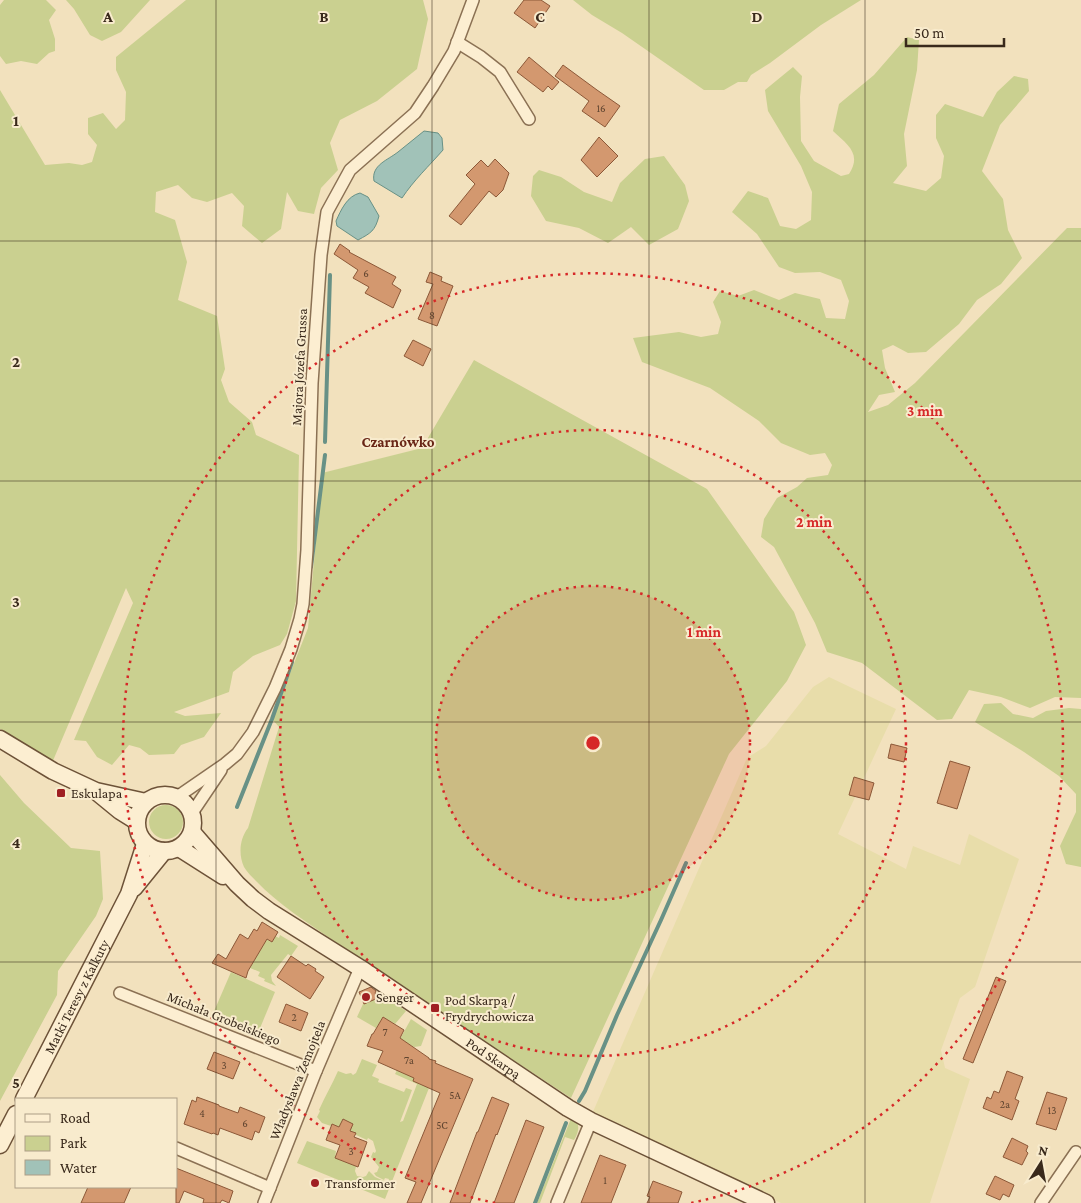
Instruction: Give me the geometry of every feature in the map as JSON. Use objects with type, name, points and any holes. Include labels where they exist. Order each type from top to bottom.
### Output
[{"type":"street","name":"Majora Józefa Grussa","points":[[177,797],[237,754],[253,732],[275,688],[300,619],[307,550],[313,365],[321,255],[328,212],[350,170],[415,112],[454,51],[473,0]]},
{"type":"street","points":[[457,42],[500,72],[529,119]]},
{"type":"street","points":[[0,739],[53,771],[96,791],[146,802]]},
{"type":"street","name":"Majora Józefa Grussa","points":[[192,813],[225,764]]},
{"type":"street","points":[[96,791],[136,822]]},
{"type":"street","points":[[167,794],[177,797],[184,801],[192,813],[194,824],[188,839],[171,849],[152,848],[145,844],[137,830],[136,822],[142,805],[158,795],[167,794]]},
{"type":"street","name":"Pod Skarpą","points":[[192,832],[237,884],[269,911],[360,968],[568,1108],[591,1121],[766,1203]]},
{"type":"street","name":"Matki Teresy z Kalkuty","points":[[25,1098],[129,894],[145,844]]},
{"type":"street","name":"Pod Skarpą","points":[[171,849],[237,884]]},
{"type":"street","name":"Matki Teresy z Kalkuty","points":[[129,894],[171,849]]},
{"type":"street","name":"Władysława Żemojtela","points":[[264,1203],[316,1071],[360,968]]},
{"type":"street","name":"Michała Grobelskiego","points":[[120,993],[316,1071]]},
{"type":"street","points":[[0,1145],[15,1116]]},
{"type":"street","points":[[558,1203],[591,1121]]},
{"type":"street","points":[[178,1149],[270,1188]]},
{"type":"street","points":[[1041,1203],[1076,1152]]},
{"type":"shaded area","points":[[829,677],[896,709],[838,834],[906,869],[913,846],[960,865],[969,834],[1019,859],[975,987],[960,998],[941,1050],[945,1068],[970,1079],[930,1203],[781,1203],[592,1114],[747,758],[766,746],[813,687]]},
{"type":"green space","points":[[4,0],[46,0],[56,10],[49,20],[55,39],[55,51],[49,53],[37,64],[21,61],[6,64],[0,56],[0,5]]},
{"type":"green space","points":[[66,0],[150,0],[121,32],[102,41],[90,35],[74,9]]},
{"type":"green space","points":[[186,0],[423,0],[428,19],[417,69],[377,101],[340,120],[330,143],[338,170],[321,188],[314,214],[298,211],[287,192],[281,229],[262,243],[242,226],[244,206],[232,193],[207,202],[192,198],[178,185],[156,192],[155,212],[175,220],[187,262],[178,300],[217,316],[225,369],[221,380],[229,402],[252,422],[256,435],[299,455],[296,601],[287,634],[280,645],[253,656],[233,672],[229,692],[174,712],[185,716],[221,713],[204,737],[181,745],[174,754],[149,755],[140,748],[129,745],[112,765],[97,757],[86,741],[74,740],[133,603],[126,588],[52,763],[0,729],[0,90],[45,165],[69,163],[82,165],[92,162],[97,145],[88,134],[88,118],[103,113],[116,129],[125,120],[126,92],[116,70],[116,57]]},
{"type":"green space","points":[[573,0],[861,0],[821,25],[751,75],[747,82],[738,82],[724,90],[704,90],[622,33],[592,15]]},
{"type":"green space","points":[[907,37],[919,40],[917,70],[904,134],[907,166],[893,183],[926,191],[941,178],[944,156],[936,138],[936,115],[945,104],[983,117],[997,92],[1014,76],[1028,79],[1029,91],[1000,125],[982,171],[1003,199],[1008,230],[1022,258],[1001,284],[977,300],[959,324],[926,352],[908,353],[893,345],[882,350],[885,368],[895,392],[879,395],[868,412],[888,405],[915,383],[1067,228],[1081,228],[1081,698],[1055,697],[1030,708],[1001,697],[969,690],[952,719],[937,720],[862,663],[827,652],[815,623],[774,547],[761,537],[764,519],[777,498],[797,487],[807,478],[828,475],[832,465],[825,453],[810,455],[781,443],[759,421],[710,388],[642,362],[633,338],[679,332],[701,337],[718,334],[721,322],[713,302],[720,291],[738,296],[754,290],[779,300],[795,293],[820,299],[826,318],[845,319],[849,301],[841,280],[820,272],[795,273],[779,267],[757,234],[732,212],[748,191],[768,198],[780,226],[796,229],[811,220],[812,192],[801,166],[768,111],[765,90],[793,67],[802,76],[800,97],[801,141],[814,161],[841,176],[849,174],[853,167],[854,155],[848,145],[833,131],[839,104],[874,75]]},
{"type":"green space","points":[[664,156],[685,185],[689,201],[678,229],[649,245],[631,227],[608,243],[579,228],[546,221],[531,196],[533,176],[539,170],[561,177],[584,192],[612,202],[620,183],[645,159]]},
{"type":"green space","points":[[474,360],[707,489],[794,612],[806,645],[787,681],[729,754],[571,1098],[294,913],[274,898],[251,876],[244,867],[241,857],[242,841],[248,828],[279,727],[272,719],[308,628],[322,473],[422,448]]},
{"type":"green space","points":[[1001,703],[1013,714],[1033,718],[1046,711],[1069,708],[1081,709],[1081,867],[1066,864],[1060,846],[1076,812],[1076,794],[1059,776],[975,722],[984,704]]},
{"type":"green space","points":[[0,775],[24,803],[71,848],[100,851],[103,899],[96,916],[58,971],[57,995],[0,1101]]},
{"type":"green space","points":[[166,805],[178,810],[183,822],[178,834],[166,839],[154,834],[149,822],[154,810]]},
{"type":"green space","points":[[280,935],[298,946],[291,956],[288,954],[271,975],[272,981],[276,986],[264,981],[265,979],[258,976],[260,972],[250,968],[266,939],[272,942],[275,936],[279,938]]},
{"type":"green space","points":[[231,972],[275,992],[258,1033],[212,1016]]},
{"type":"green space","points":[[378,992],[406,1011],[395,1024],[383,1017],[376,1028],[357,1017],[363,1004],[377,998]]},
{"type":"green space","points":[[411,1019],[427,1030],[421,1046],[414,1047],[400,1039]]},
{"type":"green space","points":[[362,1059],[377,1065],[372,1076],[379,1079],[378,1082],[404,1092],[406,1088],[412,1090],[400,1122],[403,1121],[417,1084],[395,1074],[398,1068],[404,1070],[429,1088],[385,1199],[297,1163],[307,1141],[336,1151],[335,1158],[356,1166],[357,1176],[366,1176],[369,1171],[387,1185],[389,1179],[385,1178],[384,1180],[374,1173],[377,1172],[379,1167],[371,1157],[373,1152],[375,1153],[376,1151],[373,1141],[332,1124],[331,1126],[322,1123],[317,1117],[338,1071],[353,1075],[356,1073]]},
{"type":"green space","points":[[572,1116],[578,1125],[577,1134],[574,1140],[565,1137],[540,1203],[537,1203]]},
{"type":"water","points":[[424,131],[438,133],[442,138],[443,150],[402,198],[374,181],[375,171],[385,160]]},
{"type":"water","points":[[360,193],[368,197],[379,216],[372,231],[358,240],[337,226],[336,221],[348,200]]},
{"type":"building","points":[[524,0],[541,0],[550,6],[535,28],[514,13]]},
{"type":"building","points":[[529,57],[559,82],[552,90],[548,86],[543,92],[517,72]]},
{"type":"building","points":[[563,65],[620,106],[605,127],[582,111],[589,101],[555,76]]},
{"type":"building","points":[[599,137],[618,156],[597,177],[581,160]]},
{"type":"building","points":[[495,159],[509,173],[503,190],[496,197],[489,191],[461,225],[449,216],[475,184],[466,175],[481,160],[488,167]]},
{"type":"building","points":[[340,244],[349,252],[396,277],[392,284],[401,290],[393,308],[365,293],[369,287],[353,278],[358,270],[334,254]]},
{"type":"building","points":[[430,272],[442,277],[441,281],[453,286],[437,326],[418,319],[433,284],[426,282]]},
{"type":"building","points":[[413,340],[431,349],[423,366],[404,356]]},
{"type":"building","points":[[891,744],[907,748],[904,762],[888,758]]},
{"type":"building","points":[[950,761],[970,767],[957,809],[937,803]]},
{"type":"building","points":[[854,777],[874,783],[869,800],[849,795]]},
{"type":"building","points":[[262,922],[278,932],[272,942],[267,939],[248,971],[246,978],[212,963],[218,954],[226,959],[240,934],[248,939],[254,929],[257,931]]},
{"type":"building","points":[[291,956],[306,966],[308,964],[316,969],[315,971],[324,977],[310,999],[277,977]]},
{"type":"building","points":[[996,977],[1006,981],[973,1063],[963,1059]]},
{"type":"building","name":"Senger","points":[[371,987],[376,991],[375,993],[378,998],[364,1004],[359,992]]},
{"type":"building","points":[[286,1004],[308,1013],[301,1031],[279,1022]]},
{"type":"building","points":[[383,1017],[404,1030],[400,1038],[429,1059],[473,1079],[421,1203],[407,1203],[416,1182],[405,1178],[440,1093],[413,1081],[414,1078],[378,1062],[383,1051],[367,1046]]},
{"type":"building","points":[[214,1052],[240,1062],[233,1079],[207,1069]]},
{"type":"building","points":[[1007,1071],[1023,1077],[1015,1099],[1019,1101],[1012,1120],[983,1108],[987,1097],[991,1099],[994,1091],[999,1093]]},
{"type":"building","points":[[1047,1092],[1067,1098],[1056,1130],[1036,1124]]},
{"type":"building","points":[[197,1097],[238,1113],[240,1107],[265,1117],[259,1133],[255,1131],[252,1140],[220,1128],[218,1135],[184,1124],[192,1100],[196,1102]]},
{"type":"building","points":[[492,1097],[509,1104],[497,1135],[470,1203],[450,1203],[477,1132]]},
{"type":"building","points":[[343,1119],[353,1124],[350,1131],[356,1133],[354,1137],[367,1142],[358,1167],[335,1158],[340,1145],[326,1140],[332,1124],[339,1127]]},
{"type":"building","points":[[526,1120],[544,1127],[514,1203],[494,1203]]},
{"type":"building","points":[[1012,1138],[1028,1146],[1026,1151],[1028,1153],[1022,1165],[1003,1157]]},
{"type":"building","points":[[600,1155],[626,1165],[611,1203],[581,1203]]},
{"type":"building","points":[[178,1169],[233,1191],[229,1203],[222,1200],[220,1203],[203,1203],[204,1199],[184,1191],[179,1203],[176,1203]]},
{"type":"building","points":[[995,1176],[1014,1185],[1009,1197],[1003,1194],[1000,1200],[986,1194]]},
{"type":"building","points":[[653,1181],[682,1192],[678,1203],[647,1203],[650,1197],[647,1196]]},
{"type":"building","points":[[88,1188],[131,1188],[124,1203],[81,1203]]},
{"type":"waterway","points":[[325,442],[330,275]]},
{"type":"waterway","points":[[311,567],[325,455]]},
{"type":"waterway","points":[[237,807],[272,719],[292,662]]},
{"type":"waterway","points":[[579,1101],[686,863]]},
{"type":"waterway","points":[[535,1203],[566,1123]]},
{"type":"place","name":"Eskulapa","points":[[61,793]]},
{"type":"place","name":"Senger","points":[[366,997]]},
{"type":"place","name":"Pod Skarpą / Frydrychowicza","points":[[435,1008]]},
{"type":"place","name":"Transformer","points":[[315,1183]]},
{"type":"district","name":"Czarnówko","points":[[398,442]]}]
